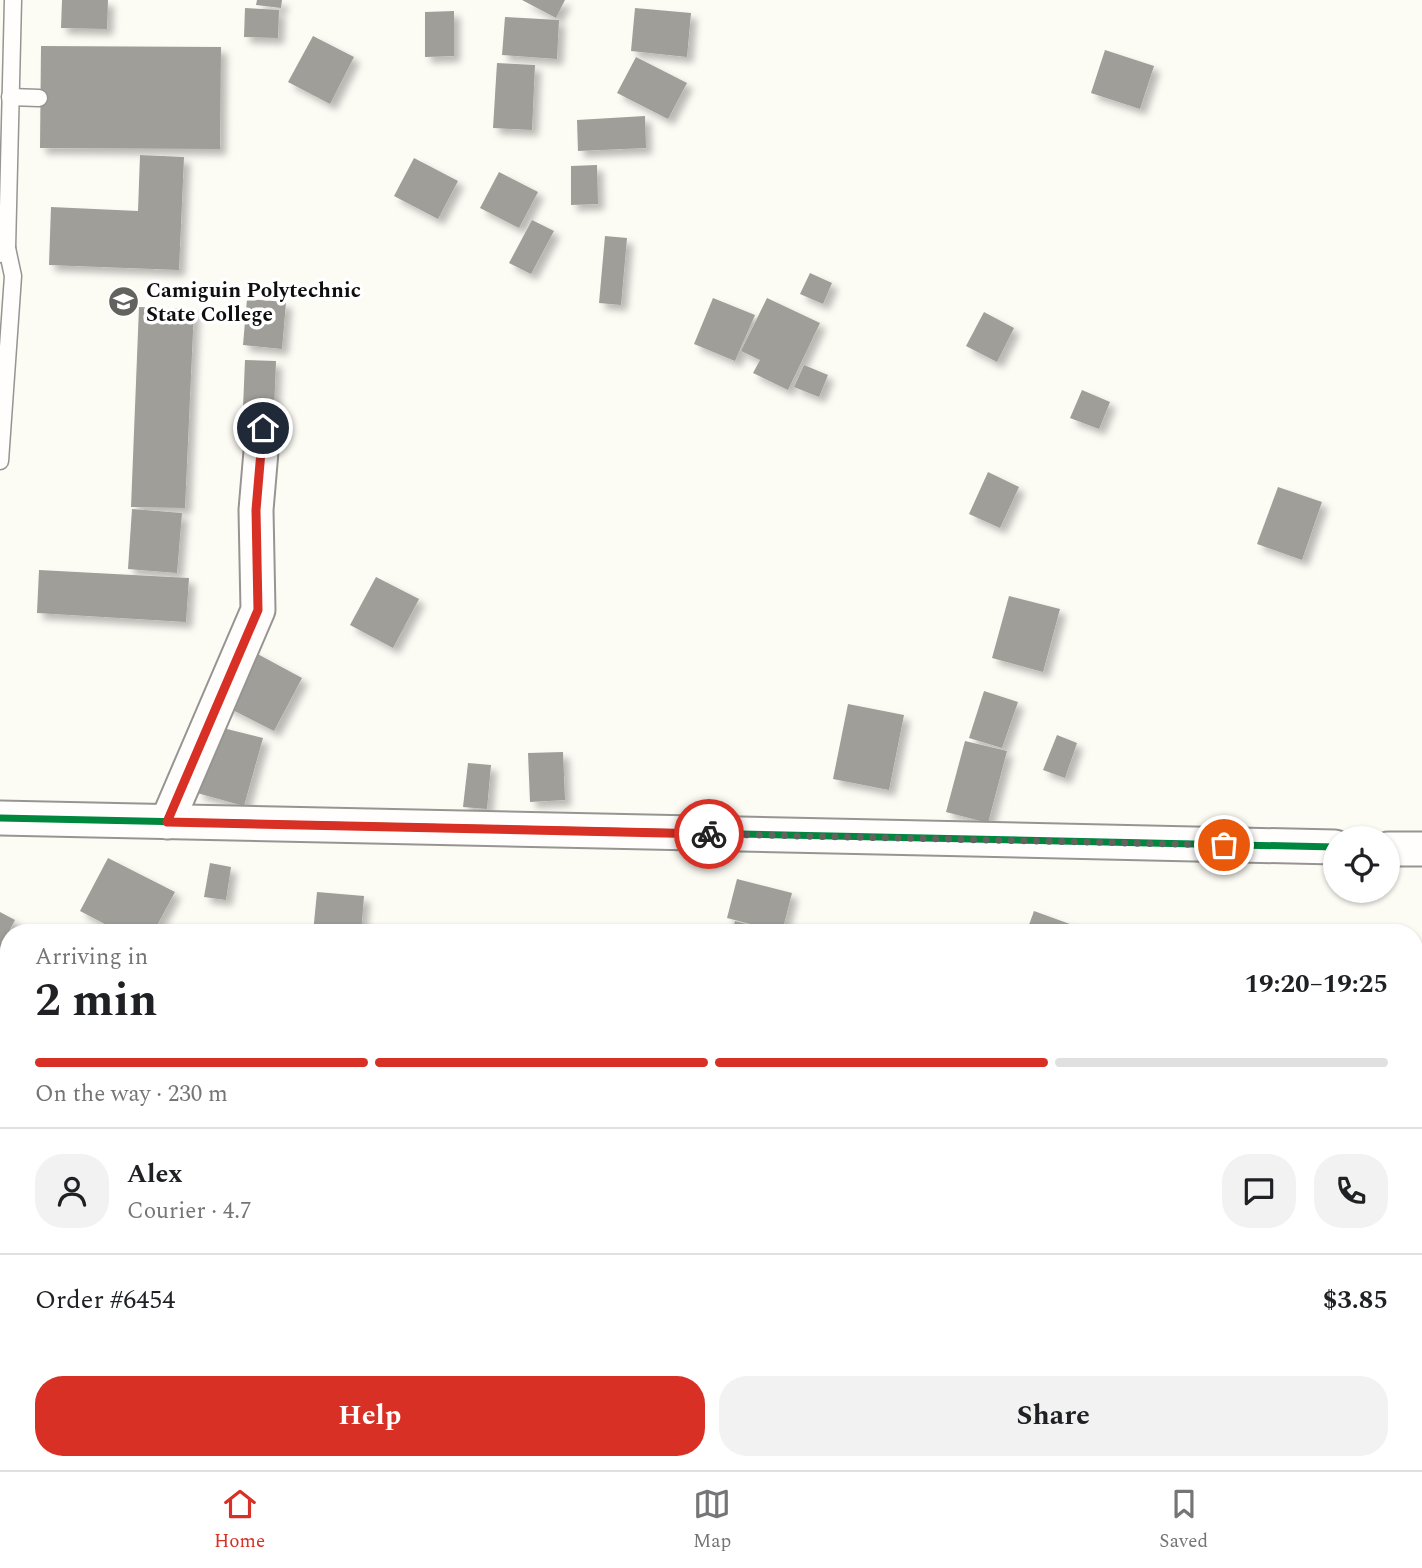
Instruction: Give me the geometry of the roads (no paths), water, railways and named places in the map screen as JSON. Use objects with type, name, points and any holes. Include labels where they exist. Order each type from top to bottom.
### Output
[{"type":"street","points":[[167,822],[258,610],[256,510],[263,428]]},
{"type":"street","points":[[0,818],[1323,847]]},
{"type":"street","points":[[1400,849],[1422,849]]},
{"type":"lane","points":[[0,461],[13,276],[4,251],[13,0]]},
{"type":"lane","points":[[10,97],[39,98]]},
{"type":"place","name":"Camiguin Polytechnic State College","points":[[123,302]]}]
